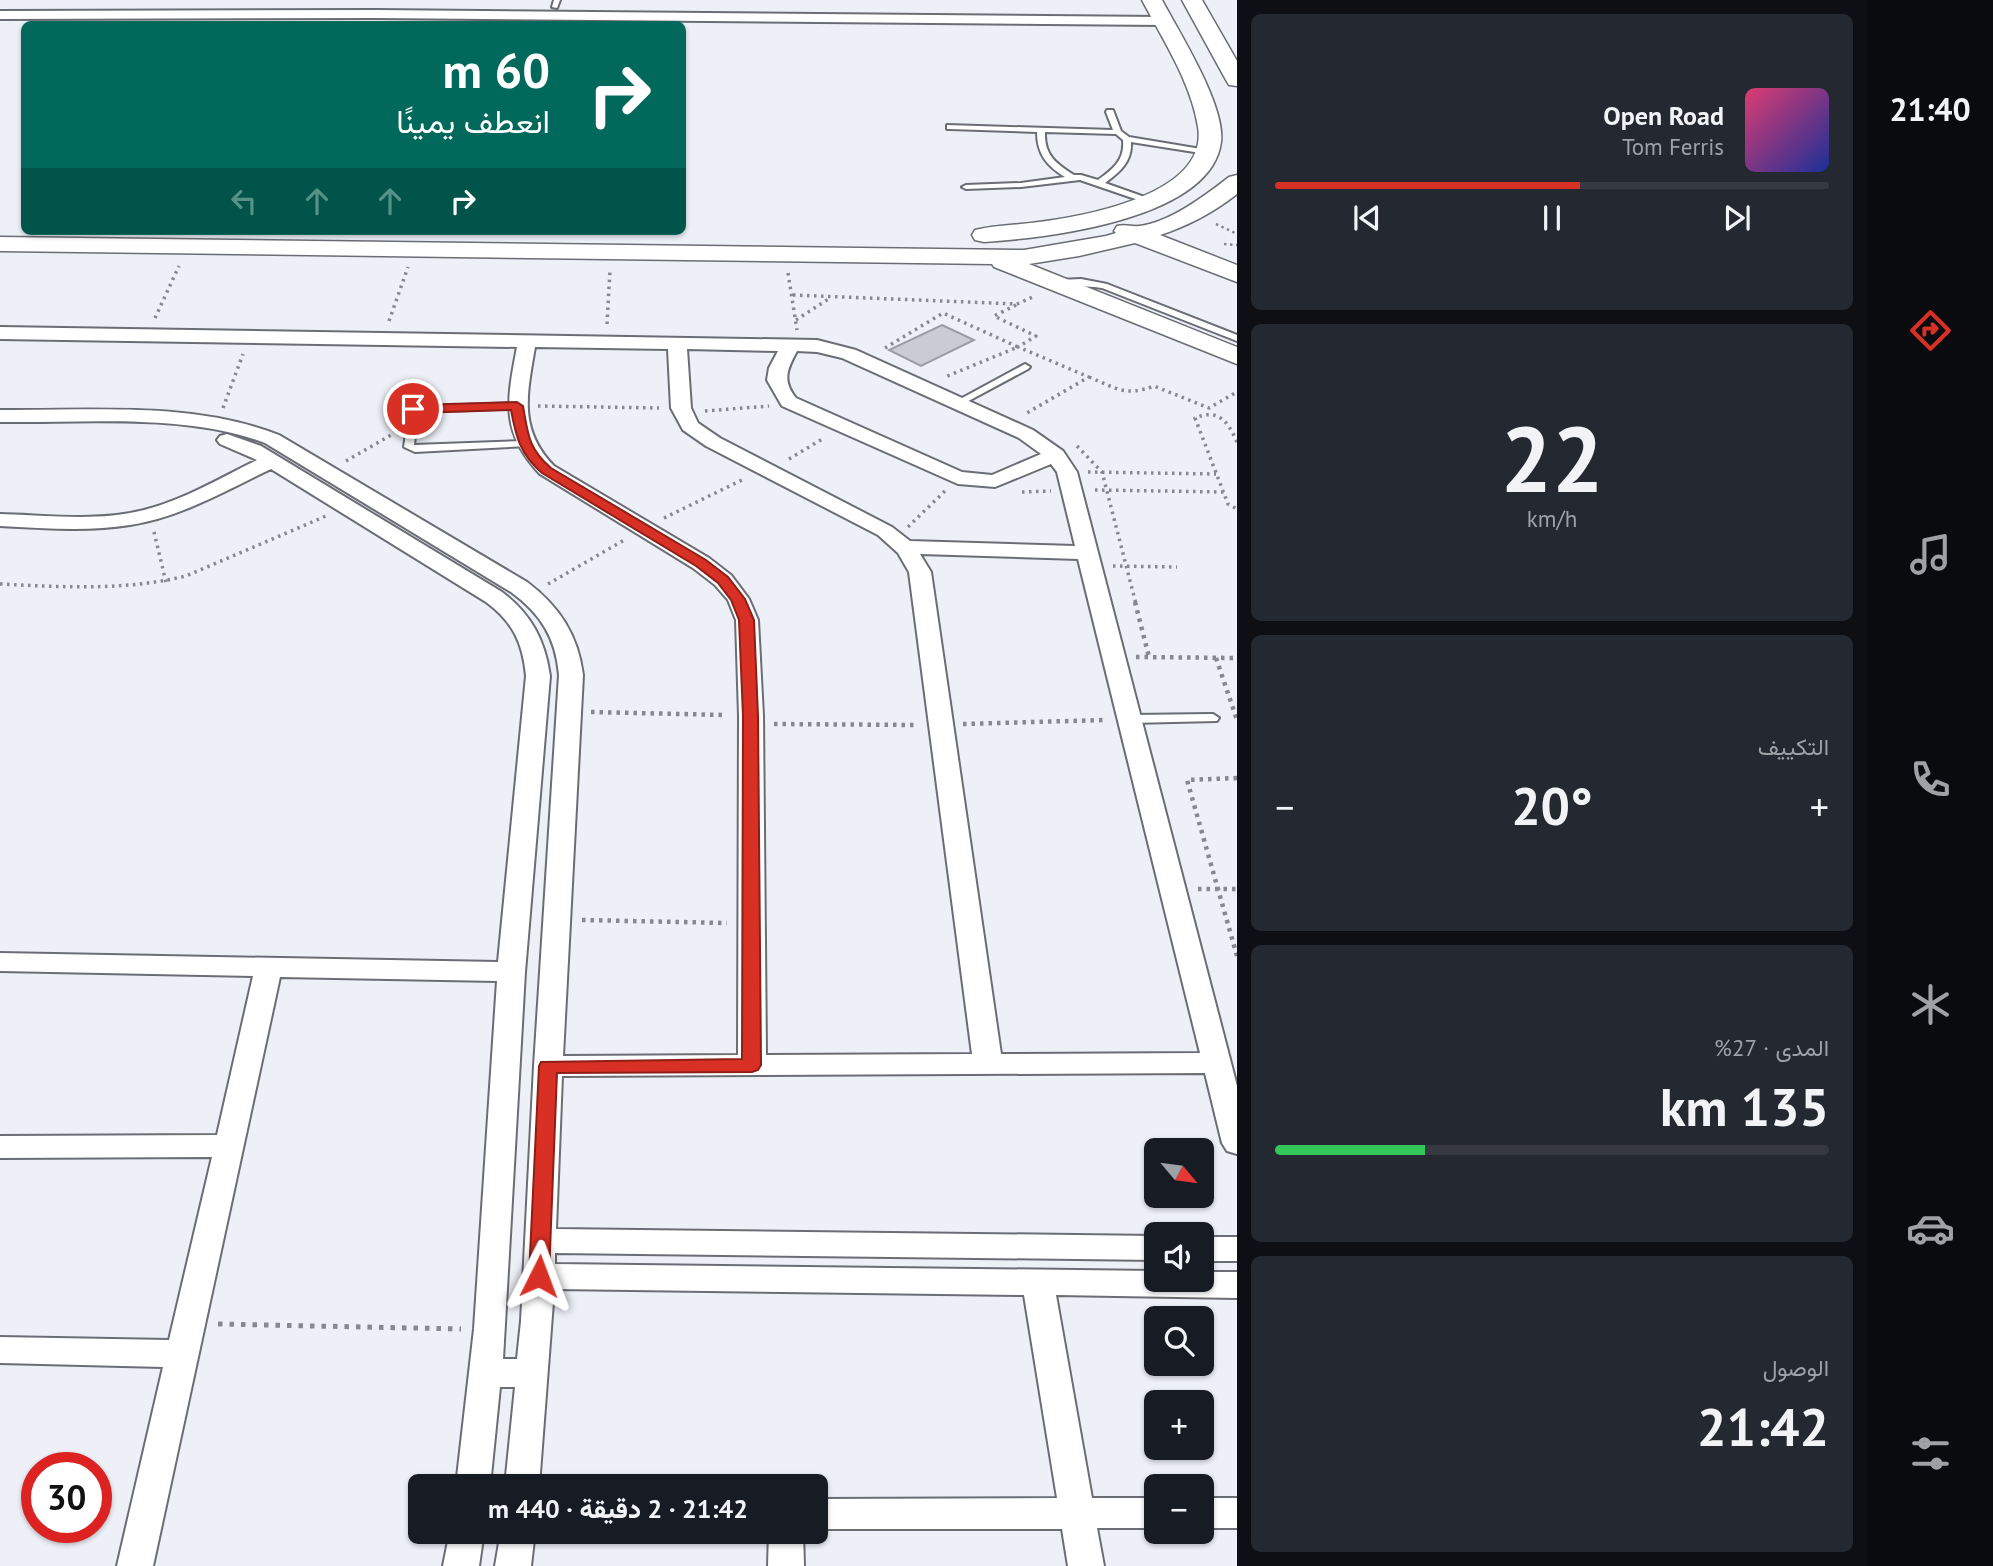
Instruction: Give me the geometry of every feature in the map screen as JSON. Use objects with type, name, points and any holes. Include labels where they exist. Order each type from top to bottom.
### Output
[{"type":"street","points":[[78,8],[92,0]]},
{"type":"street","points":[[1192,0],[1233,72]]},
{"type":"street","points":[[7,11],[127,4],[556,4],[775,13],[858,6],[920,10],[1158,11]]},
{"type":"street","points":[[906,5],[920,10]]},
{"type":"street","points":[[7,11],[1158,11]]},
{"type":"street","points":[[0,244],[611,251],[1014,234],[1098,220],[1150,202],[1186,178],[1208,152],[1208,122],[1186,65],[1158,11]]},
{"type":"street","points":[[1186,65],[1233,72]]},
{"type":"street","points":[[568,235],[751,243],[785,254],[990,257],[1064,252],[1107,244],[1191,213],[1225,193],[1237,182]]},
{"type":"street","points":[[1098,220],[1237,274]]},
{"type":"street","points":[[0,225],[21,226]]},
{"type":"street","points":[[990,257],[1237,356]]},
{"type":"street","points":[[0,333],[795,345],[849,354],[1026,433],[1065,472],[1090,559],[1173,889],[1227,1063],[1237,1143]]},
{"type":"street","points":[[527,341],[517,406],[524,444],[532,458],[547,470],[701,563],[723,580],[738,599],[747,620],[751,716],[752,1065]]},
{"type":"street","points":[[677,343],[682,410],[690,426],[713,442],[769,469],[901,543],[1090,559]]},
{"type":"street","points":[[795,345],[776,372],[780,393],[795,405],[958,478],[995,481],[1065,472]]},
{"type":"street","points":[[0,416],[179,431],[232,441],[272,461],[505,605],[527,628],[533,642],[537,676],[511,972],[490,1329],[474,1474]]},
{"type":"street","points":[[0,429],[186,418],[218,422],[272,439],[530,594],[555,621],[565,638],[570,655],[569,712],[548,1066],[539,1276],[523,1474]]},
{"type":"street","points":[[0,520],[99,523],[150,514],[272,461]]},
{"type":"street","points":[[415,549],[439,539]]},
{"type":"street","points":[[901,543],[920,572],[988,1064]]},
{"type":"street","points":[[526,810],[564,811]]},
{"type":"street","points":[[0,962],[511,972]]},
{"type":"street","points":[[135,1566],[269,967]]},
{"type":"street","points":[[548,1066],[1227,1063]]},
{"type":"street","points":[[0,1147],[230,1146]]},
{"type":"street","points":[[541,1241],[1144,1248]]},
{"type":"street","points":[[1214,1249],[1237,1249]]},
{"type":"street","points":[[539,1276],[1237,1284]]},
{"type":"street","points":[[1038,1282],[1086,1566]]},
{"type":"street","points":[[0,1350],[187,1339]]},
{"type":"street","points":[[485,1373],[532,1373]]},
{"type":"street","points":[[828,1514],[1144,1513]]},
{"type":"street","points":[[1214,1513],[1237,1513]]},
{"type":"street","points":[[461,1566],[465,1544]]},
{"type":"street","points":[[513,1566],[516,1544]]},
{"type":"street","points":[[786,1544],[786,1566]]},
{"type":"lane","points":[[1110,112],[1118,132],[1127,139],[1208,152]]},
{"type":"lane","points":[[950,127],[1118,132]]},
{"type":"lane","points":[[1041,130],[1041,148],[1044,155],[1054,166],[1071,177]]},
{"type":"lane","points":[[1101,182],[1125,162],[1129,147],[1127,139]]},
{"type":"lane","points":[[966,187],[1032,184],[1071,177],[1101,182],[1150,202]]},
{"type":"lane","points":[[1059,284],[1081,282],[1104,286],[1237,338]]},
{"type":"lane","points":[[958,403],[1025,367]]},
{"type":"lane","points":[[517,406],[413,409],[410,448],[524,444]]},
{"type":"lane","points":[[1130,719],[1213,718]]},
{"type":"path","points":[[1220,244],[1237,245]]},
{"type":"path","points":[[147,335],[189,246]]},
{"type":"path","points":[[383,339],[414,249]]},
{"type":"path","points":[[606,342],[611,251]]},
{"type":"path","points":[[785,254],[796,320],[795,345]]},
{"type":"path","points":[[793,295],[1017,304],[1059,284]]},
{"type":"path","points":[[796,320],[831,297]]},
{"type":"path","points":[[890,357],[879,352],[943,313],[1018,347],[937,379]]},
{"type":"path","points":[[218,422],[250,337]]},
{"type":"path","points":[[1089,377],[1127,393],[1136,393],[1154,386],[1227,420],[1237,442]]},
{"type":"path","points":[[1237,392],[1210,411],[1199,415],[1194,421],[1228,504],[1237,509]]},
{"type":"path","points":[[517,406],[682,410],[795,405]]},
{"type":"path","points":[[329,474],[352,456],[410,427]]},
{"type":"path","points":[[530,594],[643,528],[769,469],[843,427]]},
{"type":"path","points":[[1065,472],[1216,474]]},
{"type":"path","points":[[1065,472],[1224,492]]},
{"type":"path","points":[[901,543],[958,478]]},
{"type":"path","points":[[0,584],[125,587],[166,582],[346,508]]},
{"type":"path","points":[[150,514],[166,582]]},
{"type":"path","points":[[1090,559],[1177,567]]},
{"type":"path","points":[[1114,656],[1237,658]]},
{"type":"path","points":[[1216,657],[1237,720]]},
{"type":"path","points":[[569,712],[751,716]]},
{"type":"path","points":[[1237,778],[1188,780],[1237,956]]},
{"type":"path","points":[[1173,889],[1237,889]]},
{"type":"path","points":[[557,920],[751,923]]},
{"type":"path","points":[[187,1339],[490,1329]]},
{"type":"building","points":[[942,325],[974,340],[921,366],[889,350]]},
{"type":"route","points":[[413,409],[517,406],[524,444],[532,458],[547,470],[701,563],[723,580],[738,599],[747,620],[751,716],[752,1065],[548,1066],[539,1276]]}]
